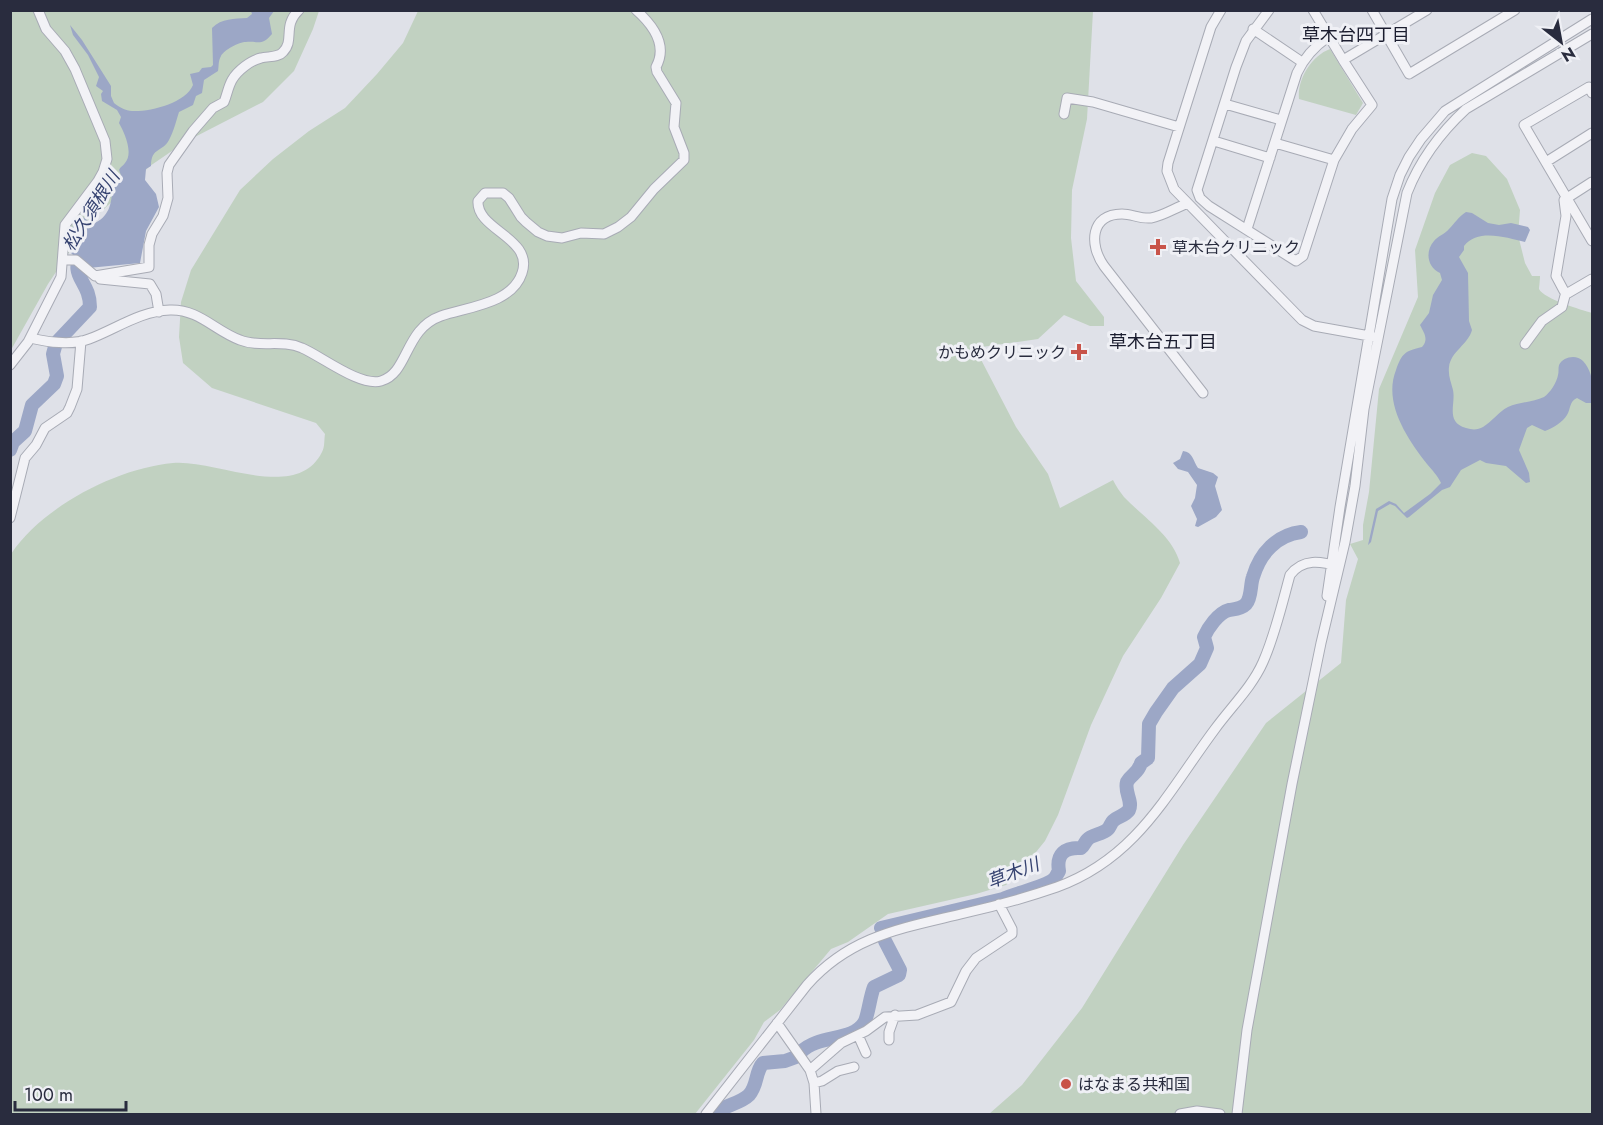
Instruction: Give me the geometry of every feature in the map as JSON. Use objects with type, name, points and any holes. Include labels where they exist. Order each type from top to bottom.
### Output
[{"type":"street","points":[[10,365],[30,338],[61,277],[65,225],[104,172],[107,159],[106,146],[70,58],[46,29],[38,10]]},
{"type":"street","points":[[94,275],[149,267],[149,244],[163,216],[167,201],[167,173],[174,156],[214,107],[224,102],[232,80],[241,70],[260,58],[282,54],[288,44],[290,21],[299,10]]},
{"type":"street","points":[[30,338],[66,342],[81,341],[131,319],[176,310],[196,314],[241,341],[255,344],[288,344],[302,348],[334,367],[368,380],[375,382],[389,377],[399,367],[412,340],[424,326],[437,317],[497,299],[520,279],[524,264],[518,249],[508,237],[484,218],[478,208],[478,201],[485,193],[497,191],[503,193],[521,217],[538,232],[547,236],[562,238],[581,233],[604,234],[611,232],[631,217],[654,189],[682,164],[684,153],[674,127],[676,103],[656,67],[660,43],[654,28],[636,10]]},
{"type":"street","points":[[1221,10],[1211,27],[1167,171],[1174,189],[1186,204],[1302,320],[1314,326],[1374,337]]},
{"type":"street","points":[[1269,10],[1246,41],[1197,190],[1200,198],[1209,207],[1296,261],[1303,256],[1334,160],[1352,129],[1372,105],[1313,10]]},
{"type":"street","points":[[1372,10],[1409,74],[1515,10]]},
{"type":"street","points":[[1343,60],[1427,10]]},
{"type":"street","points":[[1238,1114],[1247,1029],[1335,566],[1374,337],[1392,199],[1400,175],[1421,139],[1445,111],[1593,19]]},
{"type":"street","points":[[1253,29],[1302,62]]},
{"type":"street","points":[[1374,337],[1407,193],[1415,172],[1435,142],[1466,110],[1593,34]]},
{"type":"street","points":[[1247,229],[1281,120],[1302,62],[1328,37]]},
{"type":"street","points":[[1591,236],[1524,125],[1589,87],[1593,93]]},
{"type":"street","points":[[1064,114],[1067,98],[1092,102],[1179,127]]},
{"type":"street","points":[[1226,104],[1281,120]]},
{"type":"street","points":[[1545,162],[1593,133]]},
{"type":"street","points":[[1214,141],[1270,158]]},
{"type":"street","points":[[1275,142],[1334,160]]},
{"type":"street","points":[[1566,292],[1563,291],[1556,276],[1565,227],[1564,200],[1593,182]]},
{"type":"street","points":[[1186,204],[1155,217],[1138,218],[1123,214],[1110,216],[1098,224],[1094,244],[1104,266],[1203,393]]},
{"type":"street","points":[[63,260],[76,260],[96,278],[150,284],[156,294],[159,312]]},
{"type":"street","points":[[1525,344],[1542,321],[1562,307],[1566,292],[1593,279]]},
{"type":"street","points":[[10,518],[24,461],[45,428],[67,413],[70,407],[78,384],[81,341]]},
{"type":"street","points":[[20,483],[30,474]]},
{"type":"street","points":[[706,1114],[821,969],[854,946],[874,937],[911,926],[1056,887],[1078,878],[1108,859],[1134,838],[1173,791],[1262,664],[1290,575],[1306,562],[1335,566]]},
{"type":"street","points":[[810,1070],[841,1043],[869,1030],[892,1012],[917,1015],[951,1002],[966,971],[976,958],[1012,934],[1012,929],[999,904]]},
{"type":"street","points":[[889,1040],[892,1012]]},
{"type":"street","points":[[777,1023],[810,1070],[814,1083],[816,1114]]},
{"type":"street","points":[[858,1035],[866,1053]]},
{"type":"street","points":[[814,1083],[822,1082],[838,1071],[854,1067]]},
{"type":"street","points":[[1180,1114],[1197,1112],[1220,1114]]},
{"type":"green space","points":[[11,11],[319,11],[294,71],[263,102],[185,142],[150,166],[88,224],[48,284],[11,350]]},
{"type":"green space","points":[[418,11],[1093,11],[1087,119],[1072,190],[1071,238],[1076,281],[1104,317],[1104,326],[1090,326],[1064,315],[1038,339],[975,348],[1016,427],[1048,474],[1060,508],[1113,480],[1124,497],[1164,535],[1180,563],[1161,598],[1123,656],[1091,725],[1058,815],[1045,841],[1023,868],[1006,885],[888,914],[848,942],[831,949],[780,1010],[764,1022],[754,1040],[695,1114],[11,1114],[11,554],[25,537],[61,506],[105,482],[128,473],[151,466],[190,463],[254,475],[275,477],[294,475],[310,467],[322,452],[325,434],[316,423],[212,388],[183,363],[179,337],[181,302],[191,270],[240,190],[273,159],[309,131],[345,108],[403,43]]},
{"type":"green space","points":[[1330,49],[1363,103],[1356,115],[1299,99],[1300,84],[1311,63]]},
{"type":"green space","points":[[1472,153],[1486,156],[1507,179],[1520,210],[1518,235],[1525,263],[1532,276],[1540,276],[1539,289],[1542,293],[1572,307],[1592,313],[1592,1114],[989,1114],[1022,1085],[1082,1008],[1183,845],[1266,723],[1341,663],[1346,600],[1358,559],[1350,544],[1363,540],[1379,389],[1418,297],[1415,250],[1435,193],[1450,165]]},
{"type":"water","points":[[251,11],[274,11],[269,18],[272,34],[263,42],[240,43],[223,54],[219,60],[218,71],[204,80],[202,93],[196,96],[193,105],[179,112],[167,144],[155,153],[151,166],[146,169],[145,180],[156,194],[159,207],[146,231],[140,263],[88,268],[71,253],[65,241],[81,216],[93,224],[106,214],[110,205],[112,188],[122,178],[119,170],[128,159],[129,154],[119,123],[121,117],[117,110],[102,101],[103,91],[96,86],[99,77],[88,55],[73,35],[70,25],[111,86],[114,103],[127,110],[140,111],[167,105],[183,97],[193,85],[190,74],[213,65],[212,28],[224,21],[247,18],[252,14]]},
{"type":"water","points":[[1466,212],[1488,223],[1499,225],[1511,223],[1528,227],[1530,230],[1525,242],[1493,236],[1477,237],[1464,246],[1459,257],[1468,273],[1469,321],[1472,330],[1450,361],[1449,376],[1454,395],[1453,417],[1456,422],[1466,428],[1479,429],[1508,407],[1544,397],[1556,381],[1559,365],[1570,357],[1580,359],[1587,366],[1591,376],[1592,403],[1586,403],[1577,398],[1571,403],[1565,418],[1554,426],[1545,431],[1532,425],[1527,428],[1519,450],[1529,473],[1530,482],[1526,483],[1506,466],[1480,460],[1461,470],[1450,487],[1442,490],[1407,518],[1390,504],[1378,511],[1371,542],[1368,545],[1376,509],[1389,501],[1396,504],[1404,513],[1441,483],[1412,443],[1399,420],[1393,395],[1393,382],[1402,356],[1422,347],[1425,341],[1420,325],[1429,313],[1433,295],[1442,280],[1440,273],[1430,263],[1429,249],[1436,239]]},
{"type":"water","points":[[1183,451],[1191,455],[1198,468],[1218,477],[1215,486],[1222,510],[1216,517],[1198,527],[1195,526],[1197,519],[1191,506],[1197,485],[1188,472],[1178,469],[1173,463],[1180,459]]},
{"type":"waterway","name":"松久須根川","points":[[10,450],[13,442],[25,431],[32,405],[54,384],[57,376],[53,354],[56,343],[90,307],[87,290],[77,266],[83,249]]},
{"type":"waterway","name":"草木川","points":[[881,928],[1003,899],[1044,885],[1056,876],[1059,871],[1060,856],[1066,850],[1081,848],[1089,838],[1106,831],[1113,821],[1127,812],[1130,807],[1127,782],[1141,763],[1148,758],[1149,724],[1156,712],[1173,688],[1200,664],[1207,648],[1204,637],[1214,621],[1221,614],[1246,604],[1256,568],[1265,553],[1277,541],[1301,532]]},
{"type":"waterway","name":"草木川","points":[[801,1052],[808,1046],[852,1033],[864,1023],[874,987],[899,975],[900,970],[885,941]]},
{"type":"waterway","name":"草木川","points":[[714,1114],[749,1095],[763,1063],[785,1061],[796,1057]]},
{"type":"place","name":"草木台クリニック","points":[[1158,247]]},
{"type":"place","name":"かもめクリニック","points":[[1079,352]]},
{"type":"place","name":"はなまる共和国","points":[[1066,1084]]},
{"type":"district","name":"草木台四丁目","points":[[1356,35]]},
{"type":"district","name":"草木台五丁目","points":[[1163,342]]}]
